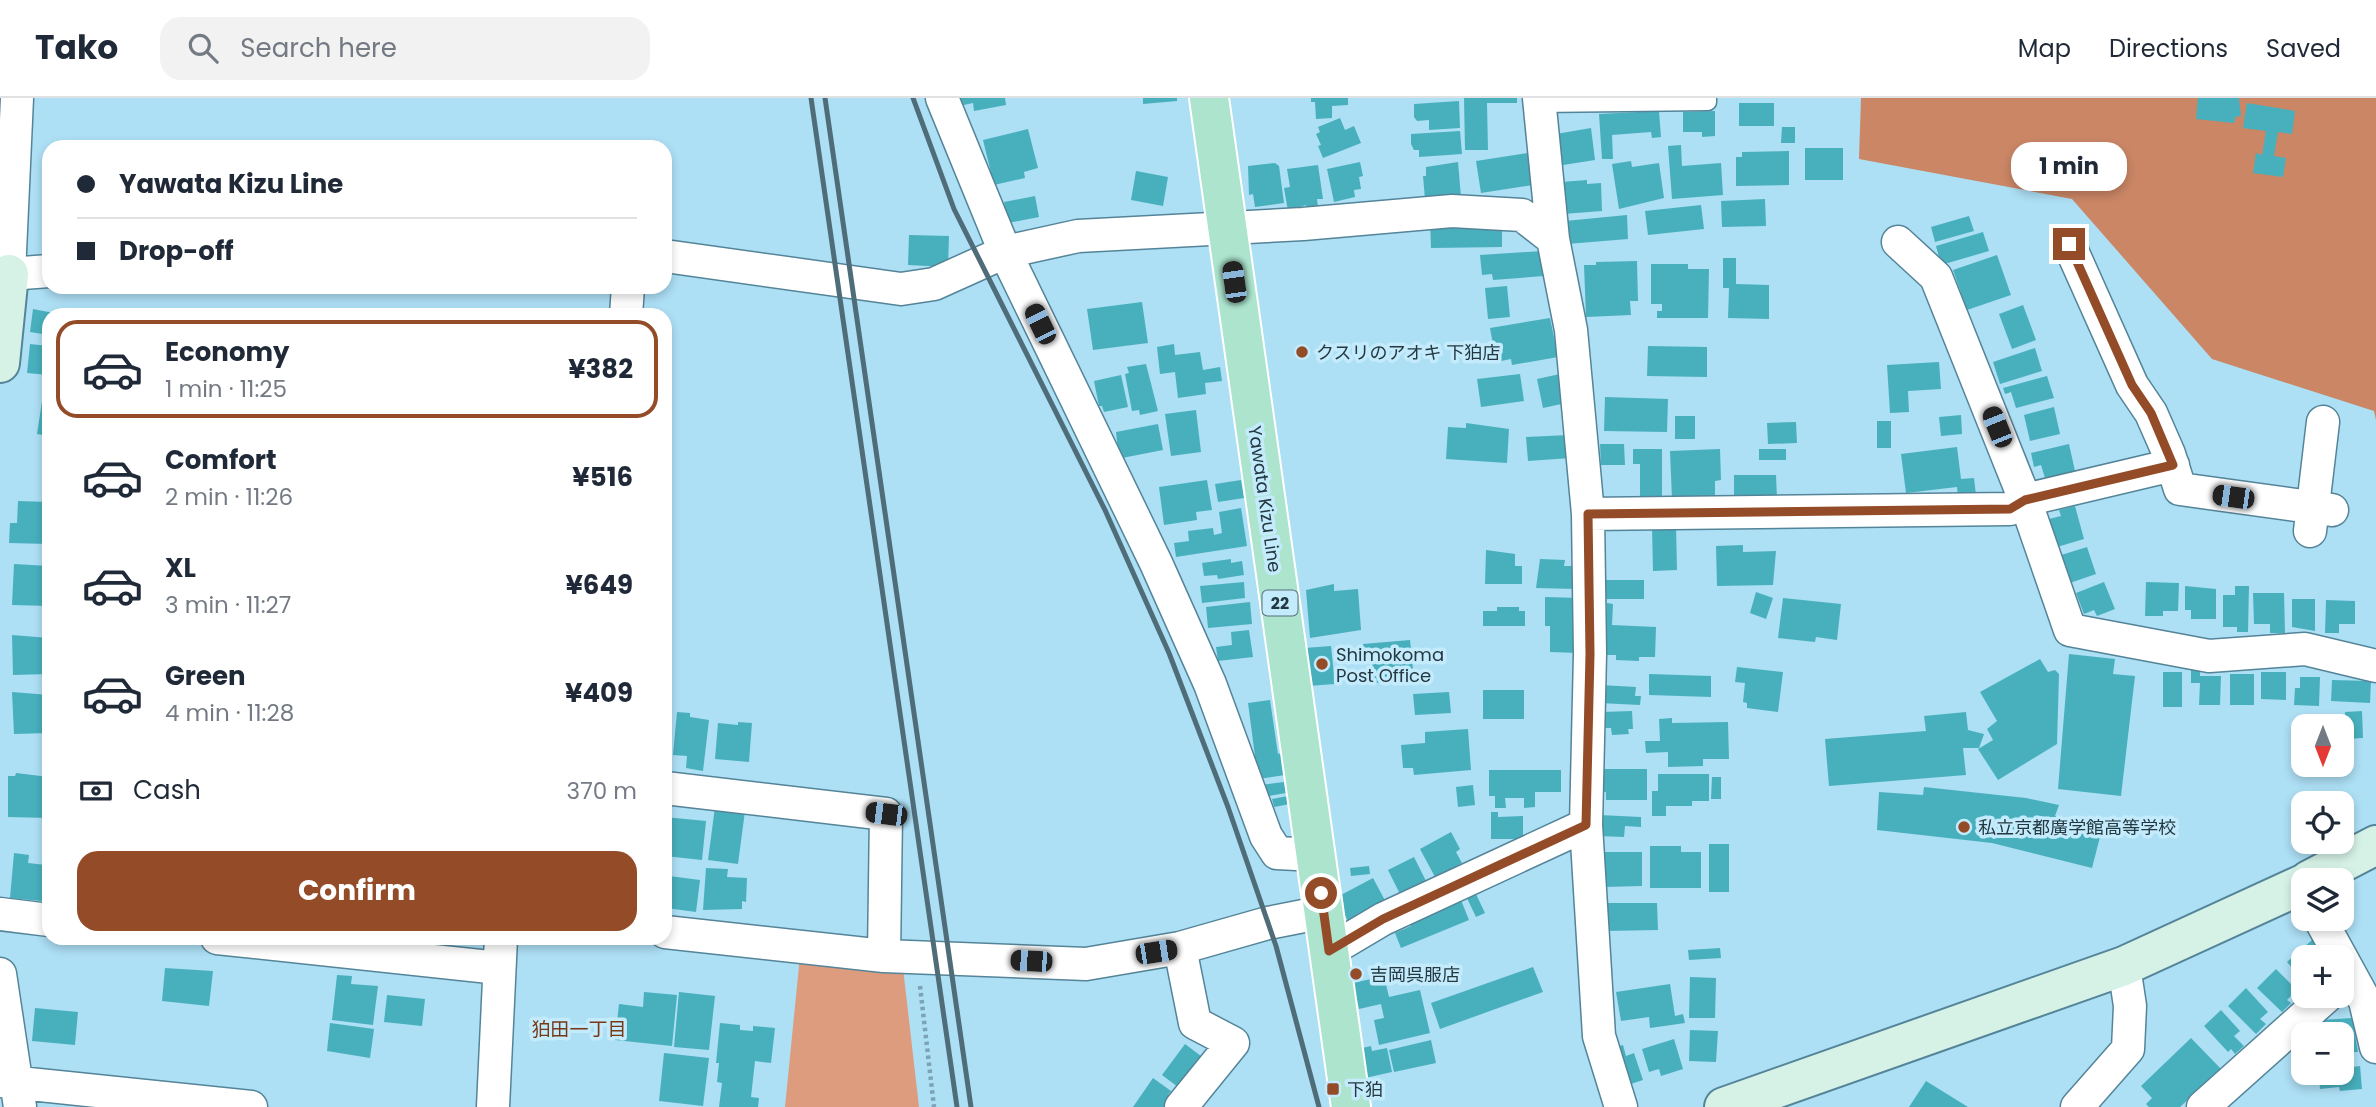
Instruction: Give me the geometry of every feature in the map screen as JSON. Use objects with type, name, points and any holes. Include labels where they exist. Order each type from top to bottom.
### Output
[{"type":"main road","name":"Yawata Kizu Line","points":[[1209,98],[1351,1107]]},
{"type":"street","points":[[0,363],[17,98]]},
{"type":"street","points":[[942,98],[1005,252],[1161,575],[1210,684],[1266,836],[1278,853],[1316,855]]},
{"type":"street","points":[[1539,101],[1553,239],[1571,330],[1588,514],[1590,654],[1586,825],[1600,1036],[1621,1107]]},
{"type":"street","points":[[672,257],[901,289],[934,284],[1005,252],[1078,236],[1355,221],[1452,211],[1522,215],[1553,239]]},
{"type":"street","points":[[1898,242],[1936,277],[2025,500],[2070,630],[2209,656],[2305,649],[2376,666]]},
{"type":"street","points":[[2069,244],[2132,385],[2151,413],[2180,489],[2319,516],[2323,422]]},
{"type":"street","points":[[5,274],[42,271]]},
{"type":"street","points":[[1588,514],[2010,509],[2025,500],[2173,465]]},
{"type":"street","points":[[672,789],[886,814],[884,956]]},
{"type":"street","points":[[1329,951],[1383,919],[1586,825]]},
{"type":"street","points":[[2335,868],[2376,845]]},
{"type":"street","points":[[1724,1107],[2124,966],[2291,891]]},
{"type":"street","points":[[672,933],[884,956],[1086,964],[1180,948],[1268,923],[1324,912]]},
{"type":"street","points":[[0,914],[42,919]]},
{"type":"street","points":[[344,945],[500,953],[493,1107]]},
{"type":"street","points":[[1180,948],[1195,1023],[1233,1043],[1181,1107]]},
{"type":"street","points":[[2077,1107],[2128,1048],[2130,1006],[2124,966]]},
{"type":"street","points":[[0,974],[12,1090],[251,1107]]},
{"type":"street","points":[[2354,988],[2365,1001],[2376,1047]]},
{"type":"street","points":[[2203,1107],[2237,1095],[2316,1008]]},
{"type":"lane","points":[[1539,101],[1708,102],[1708,98]]},
{"type":"path","points":[[917,957],[934,1107]]},
{"type":"shaded area","points":[[1861,98],[2376,98],[2376,420],[2374,411],[2212,359],[2072,199],[1859,159]]},
{"type":"shaded area","points":[[800,956],[903,968],[919,1107],[785,1107]]},
{"type":"building","points":[[958,98],[1005,98],[1006,105],[974,111],[973,103],[959,106]]},
{"type":"building","points":[[1143,98],[1177,98],[1177,101],[1143,104]]},
{"type":"building","points":[[1311,98],[1348,98],[1348,105],[1332,106],[1332,118],[1316,119],[1315,102],[1311,102]]},
{"type":"building","points":[[1464,98],[1517,98],[1517,103],[1487,103],[1488,150],[1465,150]]},
{"type":"building","points":[[2198,98],[2239,98],[2241,117],[2236,116],[2234,123],[2196,119]]},
{"type":"building","points":[[1459,101],[1460,128],[1429,130],[1429,120],[1417,121],[1414,117],[1414,104]]},
{"type":"building","points":[[1739,103],[1774,103],[1774,126],[1739,126]]},
{"type":"building","points":[[2247,103],[2295,111],[2292,134],[2278,132],[2274,156],[2286,158],[2283,177],[2253,173],[2256,153],[2262,155],[2266,131],[2243,128]]},
{"type":"building","points":[[1659,111],[1661,137],[1652,138],[1651,132],[1612,135],[1613,159],[1602,159],[1599,114]]},
{"type":"building","points":[[1715,111],[1715,136],[1702,137],[1702,132],[1683,132],[1683,112]]},
{"type":"building","points":[[1340,118],[1345,130],[1354,126],[1361,143],[1323,158],[1316,134],[1320,132],[1318,127]]},
{"type":"building","points":[[1782,127],[1795,127],[1795,143],[1781,143]]},
{"type":"building","points":[[1591,128],[1595,160],[1563,165],[1561,155],[1553,155],[1550,135]]},
{"type":"building","points":[[1028,129],[1038,168],[1024,172],[1025,178],[994,185],[983,140]]},
{"type":"building","points":[[1460,131],[1462,154],[1419,157],[1419,150],[1414,150],[1411,144],[1411,134]]},
{"type":"building","points":[[1681,145],[1682,166],[1721,163],[1723,195],[1672,199],[1668,146]]},
{"type":"building","points":[[1805,148],[1843,148],[1843,180],[1805,180]]},
{"type":"building","points":[[1789,151],[1789,185],[1736,186],[1736,157],[1742,157],[1742,152]]},
{"type":"building","points":[[1528,153],[1533,185],[1481,193],[1476,161]]},
{"type":"building","points":[[1631,161],[1632,167],[1659,163],[1664,198],[1619,209],[1612,164]]},
{"type":"building","points":[[1360,162],[1363,176],[1359,177],[1361,189],[1354,190],[1355,197],[1334,202],[1327,169]]},
{"type":"building","points":[[1458,162],[1461,197],[1425,199],[1423,176],[1426,176],[1426,167]]},
{"type":"building","points":[[1275,163],[1279,166],[1284,203],[1255,207],[1253,194],[1249,195],[1248,166]]},
{"type":"building","points":[[1318,165],[1323,199],[1317,199],[1318,207],[1306,208],[1306,205],[1288,211],[1284,188],[1290,187],[1287,169]]},
{"type":"building","points":[[1136,171],[1168,177],[1163,206],[1131,200]]},
{"type":"building","points":[[1587,180],[1587,184],[1601,183],[1602,211],[1563,214],[1561,182]]},
{"type":"building","points":[[1035,196],[1039,217],[1008,223],[1004,202]]},
{"type":"building","points":[[1765,199],[1766,226],[1722,227],[1721,201]]},
{"type":"building","points":[[1701,205],[1704,229],[1648,235],[1645,211]]},
{"type":"building","points":[[1627,215],[1628,239],[1567,244],[1565,221]]},
{"type":"building","points":[[1969,216],[1974,231],[1935,242],[1931,227]]},
{"type":"building","points":[[1459,219],[1459,228],[1502,227],[1502,247],[1431,248],[1430,220]]},
{"type":"building","points":[[1983,232],[1989,251],[1941,265],[1936,246]]},
{"type":"building","points":[[909,235],[949,236],[948,267],[908,265]]},
{"type":"building","points":[[1542,251],[1544,276],[1493,280],[1492,274],[1482,275],[1480,255]]},
{"type":"building","points":[[1997,255],[2011,295],[1967,310],[1953,270]]},
{"type":"building","points":[[1723,258],[1736,258],[1736,284],[1769,285],[1769,319],[1728,318],[1729,288],[1723,288]]},
{"type":"building","points":[[1637,261],[1638,301],[1630,301],[1631,315],[1586,317],[1584,265]]},
{"type":"building","points":[[1651,264],[1688,264],[1688,269],[1709,269],[1708,318],[1657,318],[1657,311],[1662,311],[1662,304],[1651,304]]},
{"type":"building","points":[[1507,286],[1510,317],[1488,319],[1485,288]]},
{"type":"building","points":[[1142,302],[1148,343],[1093,350],[1087,309]]},
{"type":"building","points":[[2023,305],[2036,340],[2012,349],[1999,314]]},
{"type":"building","points":[[33,309],[42,311],[42,334],[30,332]]},
{"type":"building","points":[[1550,318],[1558,357],[1512,365],[1511,359],[1496,362],[1490,328]]},
{"type":"building","points":[[30,344],[42,345],[42,374],[27,373]]},
{"type":"building","points":[[1174,344],[1175,355],[1200,352],[1203,370],[1220,367],[1222,381],[1205,383],[1206,394],[1178,398],[1175,372],[1160,374],[1157,347]]},
{"type":"building","points":[[1648,346],[1707,347],[1707,377],[1647,376]]},
{"type":"building","points":[[2035,348],[2042,371],[2000,384],[1993,362]]},
{"type":"building","points":[[1939,362],[1941,389],[1908,391],[1909,412],[1890,413],[1887,365]]},
{"type":"building","points":[[1146,364],[1158,411],[1140,415],[1139,410],[1132,411],[1125,374],[1129,373],[1127,367]]},
{"type":"building","points":[[1520,374],[1524,401],[1481,407],[1477,379]]},
{"type":"building","points":[[1560,374],[1566,403],[1543,408],[1537,379]]},
{"type":"building","points":[[1121,375],[1128,407],[1104,412],[1102,406],[1099,406],[1094,381]]},
{"type":"building","points":[[2047,376],[2054,398],[2016,408],[2011,392],[2005,394],[2003,388]]},
{"type":"building","points":[[1605,397],[1668,399],[1667,432],[1604,431]]},
{"type":"building","points":[[42,401],[42,435],[37,434]]},
{"type":"building","points":[[2054,407],[2060,434],[2030,441],[2024,415]]},
{"type":"building","points":[[1196,410],[1201,452],[1171,456],[1165,414]]},
{"type":"building","points":[[1961,415],[1962,434],[1941,436],[1939,417]]},
{"type":"building","points":[[1675,416],[1695,416],[1695,439],[1675,439]]},
{"type":"building","points":[[1877,421],[1891,421],[1891,448],[1877,448]]},
{"type":"building","points":[[1796,422],[1797,443],[1768,444],[1767,423]]},
{"type":"building","points":[[1466,423],[1509,429],[1507,463],[1446,459],[1448,427],[1466,428]]},
{"type":"building","points":[[1158,424],[1163,450],[1122,458],[1118,451],[1116,432]]},
{"type":"building","points":[[1569,435],[1571,458],[1528,461],[1526,437]]},
{"type":"building","points":[[1600,444],[1624,444],[1625,465],[1601,465]]},
{"type":"building","points":[[2069,444],[2075,471],[2045,478],[2041,465],[2034,467],[2031,453]]},
{"type":"building","points":[[1957,447],[1961,479],[1974,478],[1976,495],[1958,497],[1957,487],[1906,493],[1901,454]]},
{"type":"building","points":[[1633,449],[1662,449],[1662,500],[1640,500],[1640,464],[1633,464]]},
{"type":"building","points":[[1720,449],[1721,480],[1715,481],[1715,497],[1672,499],[1670,451]]},
{"type":"building","points":[[1759,449],[1786,449],[1786,460],[1759,460]]},
{"type":"building","points":[[1734,475],[1776,475],[1777,498],[1734,498]]},
{"type":"building","points":[[1207,480],[1212,510],[1196,512],[1197,520],[1164,525],[1159,487]]},
{"type":"building","points":[[1241,480],[1244,498],[1218,502],[1215,484]]},
{"type":"building","points":[[18,501],[42,502],[42,544],[9,543],[10,523],[17,523]]},
{"type":"building","points":[[2075,506],[2084,539],[2057,547],[2049,519],[2061,516],[2059,510]]},
{"type":"building","points":[[1241,508],[1247,546],[1176,557],[1174,543],[1189,541],[1188,531],[1213,528],[1214,535],[1222,533],[1219,512]]},
{"type":"building","points":[[1676,525],[1677,570],[1653,571],[1652,526]]},
{"type":"building","points":[[1743,545],[1743,552],[1776,551],[1773,585],[1717,586],[1716,546]]},
{"type":"building","points":[[2087,547],[2096,574],[2067,584],[2058,556]]},
{"type":"building","points":[[1486,550],[1515,554],[1515,566],[1522,566],[1522,584],[1485,584]]},
{"type":"building","points":[[1231,559],[1231,563],[1242,561],[1244,575],[1218,579],[1217,575],[1204,576],[1202,563]]},
{"type":"building","points":[[1540,559],[1565,560],[1564,566],[1577,566],[1576,589],[1536,588]]},
{"type":"building","points":[[14,564],[42,566],[42,606],[12,605]]},
{"type":"building","points":[[1605,580],[1644,580],[1644,599],[1605,599]]},
{"type":"building","points":[[1244,582],[1245,598],[1202,603],[1200,586]]},
{"type":"building","points":[[2104,582],[2115,609],[2097,616],[2094,610],[2084,614],[2076,593]]},
{"type":"building","points":[[2146,582],[2179,583],[2178,611],[2163,611],[2163,616],[2145,616]]},
{"type":"building","points":[[1334,584],[1334,591],[1358,589],[1361,630],[1310,638],[1306,590]]},
{"type":"building","points":[[2185,586],[2216,589],[2216,619],[2191,619],[2191,610],[2185,610]]},
{"type":"building","points":[[2235,586],[2249,586],[2248,632],[2237,632],[2237,627],[2223,627],[2223,595],[2235,595]]},
{"type":"building","points":[[1756,592],[1773,598],[1766,619],[1750,613]]},
{"type":"building","points":[[2253,593],[2284,593],[2285,633],[2270,633],[2270,624],[2254,624]]},
{"type":"building","points":[[1545,597],[1580,598],[1579,653],[1550,652],[1550,626],[1545,626]]},
{"type":"building","points":[[1783,598],[1841,604],[1837,640],[1816,637],[1815,642],[1778,638]]},
{"type":"building","points":[[2292,599],[2315,599],[2315,631],[2292,627]]},
{"type":"building","points":[[2326,600],[2355,601],[2355,624],[2339,624],[2339,633],[2325,633]]},
{"type":"building","points":[[1250,602],[1252,624],[1208,628],[1206,607]]},
{"type":"building","points":[[1607,603],[1613,604],[1612,625],[1656,627],[1655,657],[1639,657],[1639,661],[1616,660],[1616,655],[1605,655]]},
{"type":"building","points":[[1497,607],[1519,607],[1519,611],[1525,611],[1525,626],[1483,626],[1483,611],[1497,611]]},
{"type":"building","points":[[1249,630],[1253,657],[1218,661],[1216,647],[1232,645],[1231,632]]},
{"type":"building","points":[[12,635],[42,637],[42,674],[13,675]]},
{"type":"building","points":[[1410,640],[1414,680],[1374,683],[1372,661],[1364,661],[1363,644]]},
{"type":"building","points":[[1331,646],[1335,684],[1308,686],[1304,648]]},
{"type":"building","points":[[2069,654],[2115,659],[2113,674],[2135,676],[2121,796],[2058,789]]},
{"type":"building","points":[[2040,659],[2048,672],[2055,670],[2059,674],[2057,744],[1998,780],[1978,749],[1993,740],[1987,729],[1997,721],[1980,692]]},
{"type":"building","points":[[1737,667],[1783,672],[1778,712],[1747,708],[1747,703],[1743,702],[1745,683],[1735,682]]},
{"type":"building","points":[[2191,668],[2200,668],[2200,676],[2221,676],[2220,705],[2199,705],[2200,683],[2191,683]]},
{"type":"building","points":[[2163,672],[2182,672],[2182,707],[2163,707]]},
{"type":"building","points":[[2261,672],[2286,672],[2286,700],[2261,699]]},
{"type":"building","points":[[1649,674],[1711,676],[1711,697],[1649,695]]},
{"type":"building","points":[[2230,674],[2254,674],[2254,705],[2230,705]]},
{"type":"building","points":[[2300,677],[2320,677],[2319,706],[2294,705],[2295,688],[2300,688]]},
{"type":"building","points":[[2332,680],[2371,681],[2370,703],[2331,701]]},
{"type":"building","points":[[1600,685],[1636,687],[1635,696],[1641,696],[1640,705],[1599,703]]},
{"type":"building","points":[[1483,690],[1524,690],[1524,719],[1483,719]]},
{"type":"building","points":[[12,692],[42,694],[42,733],[14,734]]},
{"type":"building","points":[[1449,692],[1451,713],[1415,715],[1413,694]]},
{"type":"building","points":[[1270,700],[1278,754],[1282,753],[1285,775],[1258,779],[1248,703]]},
{"type":"building","points":[[1632,711],[1633,729],[1628,729],[1629,734],[1612,735],[1611,728],[1602,728],[1602,712]]},
{"type":"building","points":[[2362,711],[2363,738],[2354,739],[2354,714],[2345,712]]},
{"type":"building","points":[[677,712],[690,713],[690,717],[709,720],[703,771],[686,768],[687,756],[673,755]]},
{"type":"building","points":[[1966,712],[1968,730],[1984,734],[1979,748],[1963,748],[1966,775],[1829,786],[1825,739],[1926,731],[1924,716]]},
{"type":"building","points":[[1672,718],[1672,723],[1728,722],[1729,759],[1703,759],[1703,766],[1668,767],[1668,752],[1646,753],[1645,741],[1660,741],[1659,719]]},
{"type":"building","points":[[738,722],[752,723],[749,762],[715,759],[718,723],[738,725]]},
{"type":"building","points":[[1468,729],[1471,770],[1414,775],[1413,768],[1403,768],[1401,745],[1425,743],[1425,732]]},
{"type":"building","points":[[1597,769],[1647,769],[1647,800],[1606,800],[1606,792],[1597,792]]},
{"type":"building","points":[[1489,770],[1561,770],[1561,792],[1535,792],[1535,807],[1524,808],[1524,798],[1505,798],[1506,808],[1495,808],[1495,796],[1489,796]]},
{"type":"building","points":[[16,773],[42,776],[42,818],[8,817],[8,776],[15,776]]},
{"type":"building","points":[[1658,774],[1709,774],[1709,801],[1692,801],[1692,806],[1666,806],[1666,816],[1652,816],[1652,791],[1658,791]]},
{"type":"building","points":[[1712,777],[1721,777],[1721,799],[1711,799]]},
{"type":"building","points":[[1284,782],[1286,793],[1263,797],[1261,785]]},
{"type":"building","points":[[1473,785],[1475,805],[1458,807],[1456,787]]},
{"type":"building","points":[[1924,787],[2026,798],[2059,805],[2055,816],[2102,829],[2092,868],[1992,843],[1877,830],[1879,792],[1923,795]]},
{"type":"building","points":[[1288,796],[1290,804],[1274,807],[1272,799]]},
{"type":"building","points":[[715,807],[745,811],[738,864],[708,860]]},
{"type":"building","points":[[1491,812],[1498,812],[1498,817],[1523,816],[1523,839],[1491,839]]},
{"type":"building","points":[[1599,815],[1641,817],[1641,827],[1625,826],[1624,837],[1598,836]]},
{"type":"building","points":[[672,818],[706,821],[702,860],[672,857]]},
{"type":"building","points":[[1451,832],[1460,849],[1456,852],[1462,863],[1435,877],[1420,849]]},
{"type":"building","points":[[1709,844],[1729,844],[1729,892],[1709,892]]},
{"type":"building","points":[[1650,846],[1681,846],[1681,852],[1701,852],[1701,888],[1650,888]]},
{"type":"building","points":[[1603,852],[1642,852],[1642,886],[1604,887]]},
{"type":"building","points":[[14,853],[29,855],[28,863],[42,865],[42,901],[10,898]]},
{"type":"building","points":[[1414,857],[1427,883],[1401,896],[1388,870]]},
{"type":"building","points":[[1369,866],[1370,874],[1351,876],[1350,868]]},
{"type":"building","points":[[706,868],[728,869],[727,877],[747,878],[746,902],[742,901],[742,909],[703,910]]},
{"type":"building","points":[[672,876],[700,880],[696,912],[672,909]]},
{"type":"building","points":[[1373,878],[1389,908],[1352,928],[1337,902],[1339,896]]},
{"type":"building","points":[[1475,892],[1485,913],[1476,917],[1466,896]]},
{"type":"building","points":[[1459,895],[1469,920],[1401,948],[1395,933],[1411,926],[1409,922]]},
{"type":"building","points":[[1604,903],[1657,903],[1658,930],[1605,931]]},
{"type":"building","points":[[1720,948],[1721,958],[1689,960],[1688,950]]},
{"type":"building","points":[[1533,967],[1543,992],[1440,1029],[1431,1003]]},
{"type":"building","points":[[165,968],[213,971],[209,1006],[162,1001]]},
{"type":"building","points":[[2276,969],[2291,984],[2291,996],[2287,1000],[2291,1003],[2282,1012],[2257,988]]},
{"type":"building","points":[[337,975],[352,976],[351,984],[378,986],[373,1025],[332,1020]]},
{"type":"building","points":[[1384,976],[1389,997],[1420,990],[1430,1033],[1379,1045],[1374,1020],[1384,1018],[1381,1004],[1359,1009],[1353,983]]},
{"type":"building","points":[[1690,977],[1716,978],[1715,1018],[1689,1018]]},
{"type":"building","points":[[1670,984],[1675,1016],[1683,1014],[1685,1023],[1650,1028],[1649,1017],[1621,1021],[1616,992]]},
{"type":"building","points":[[2246,988],[2268,1012],[2260,1019],[2266,1024],[2256,1034],[2228,1006]]},
{"type":"building","points":[[644,992],[677,995],[672,1046],[615,1040],[619,1004],[643,1007]]},
{"type":"building","points":[[679,992],[715,996],[709,1050],[674,1047]]},
{"type":"building","points":[[387,995],[425,999],[422,1026],[384,1022]]},
{"type":"building","points":[[35,1008],[78,1012],[75,1045],[32,1041]]},
{"type":"building","points":[[2221,1010],[2240,1031],[2234,1036],[2244,1046],[2235,1054],[2231,1049],[2228,1052],[2204,1026]]},
{"type":"building","points":[[2352,1018],[2353,1022],[2321,1022]]},
{"type":"building","points":[[330,1023],[374,1029],[370,1058],[327,1051]]},
{"type":"building","points":[[720,1023],[740,1025],[740,1030],[753,1031],[753,1026],[775,1028],[771,1063],[755,1061],[751,1097],[759,1098],[758,1107],[719,1107],[722,1083],[717,1082],[719,1063],[716,1063]]},
{"type":"building","points":[[2354,1029],[2358,1052],[2354,1052]]},
{"type":"building","points":[[1690,1030],[1718,1031],[1716,1062],[1689,1061]]},
{"type":"building","points":[[2191,1038],[2221,1069],[2180,1107],[2149,1107],[2146,1104],[2152,1098],[2141,1086]]},
{"type":"building","points":[[1674,1039],[1683,1069],[1661,1076],[1659,1069],[1649,1072],[1642,1049]]},
{"type":"building","points":[[1431,1040],[1436,1063],[1394,1072],[1389,1050]]},
{"type":"building","points":[[1185,1044],[1205,1059],[1182,1090],[1162,1075]]},
{"type":"building","points":[[1623,1045],[1626,1056],[1634,1053],[1643,1080],[1628,1085],[1616,1047]]},
{"type":"building","points":[[1371,1046],[1372,1051],[1387,1048],[1392,1072],[1365,1078],[1358,1049]]},
{"type":"building","points":[[664,1053],[709,1058],[703,1106],[659,1101]]},
{"type":"building","points":[[2360,1066],[2362,1089],[2320,1089],[2320,1085],[2354,1085],[2354,1067]]},
{"type":"building","points":[[1153,1078],[1171,1091],[1168,1095],[1175,1100],[1170,1107],[1133,1107]]},
{"type":"building","points":[[1926,1081],[1968,1107],[1909,1107]]},
{"type":"railway","points":[[811,98],[957,1107]]},
{"type":"railway","points":[[825,98],[971,1107]]},
{"type":"railway","points":[[913,98],[954,209],[1105,510],[1169,653],[1228,807],[1276,946],[1319,1107]]},
{"type":"place","name":"クスリのアオキ 下狛店","points":[[1302,352]]},
{"type":"place","name":"Shimokoma Post Office","points":[[1322,664]]},
{"type":"place","name":"私立京都廣学館高等学校","points":[[1964,827]]},
{"type":"place","name":"吉岡呉服店","points":[[1356,974]]},
{"type":"place","name":"下狛","points":[[1333,1089]]},
{"type":"district","name":"狛田一丁目","points":[[579,1029]]},
{"type":"route","points":[[1321,893],[1329,951],[1383,919],[1586,825],[1590,654],[1588,514],[1818,509],[2010,509],[2025,500],[2173,465],[2151,413],[2132,385],[2104,316],[2069,244]]}]
